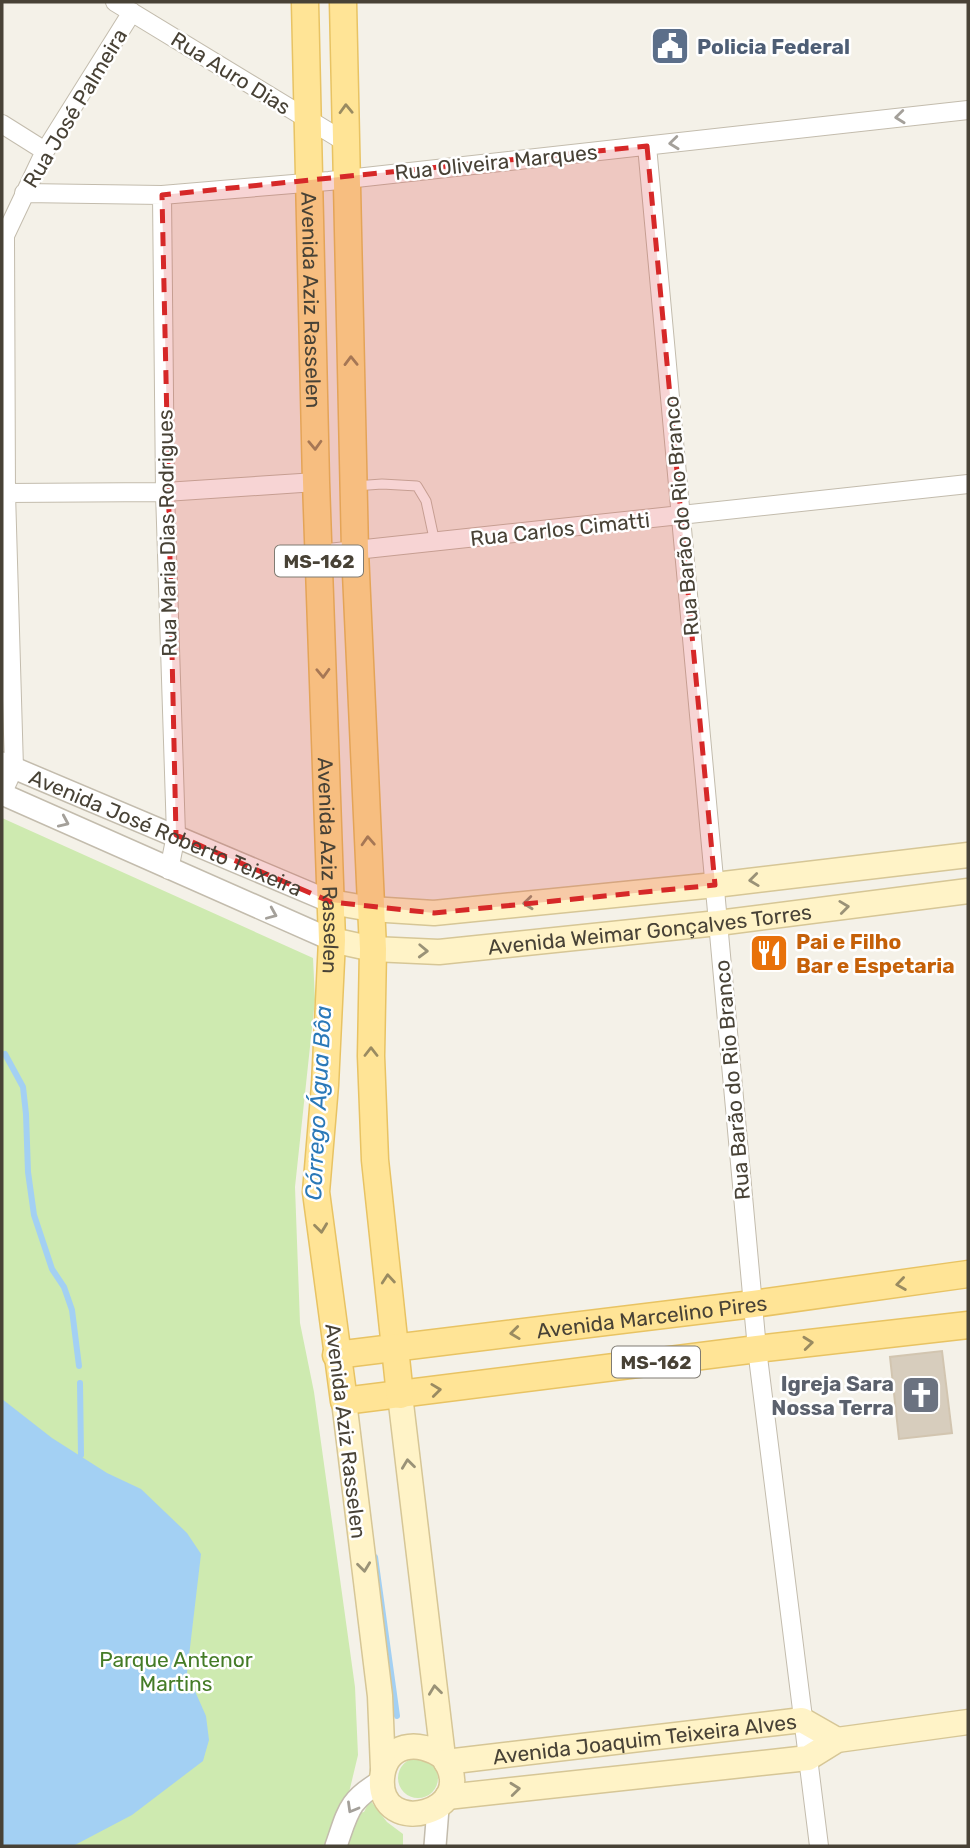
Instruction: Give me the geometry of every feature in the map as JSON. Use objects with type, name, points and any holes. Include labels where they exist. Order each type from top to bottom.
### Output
[{"type":"main road","name":"Avenida Aziz Rasselen","points":[[305,2],[307,120],[328,180],[354,486],[373,949],[371,1056],[375,1160],[444,1760],[451,1779],[442,1802],[426,1814],[414,1815],[401,1812],[384,1794],[380,1696],[316,1192],[325,1085],[332,940],[316,482],[328,180],[347,143],[343,2]]},
{"type":"main road","name":"Avenida Weimar Gonçalves Torres","points":[[371,909],[434,913],[715,885],[968,855]]},
{"type":"main road","name":"Avenida Weimar Gonçalves Torres","points":[[332,940],[373,949],[439,952],[718,923],[968,891]]},
{"type":"main road","name":"Avenida José Roberto Teixeira","points":[[331,901],[371,909]]},
{"type":"main road","name":"Avenida Marcelino Pires","points":[[336,1355],[753,1304],[968,1274]]},
{"type":"main road","name":"MS-162","points":[[344,1401],[968,1325]]},
{"type":"main road","name":"Avenida Joaquim Teixeira Alves","points":[[444,1760],[802,1720],[837,1740]]},
{"type":"main road","name":"Avenida Joaquim Teixeira Alves","points":[[808,1758],[837,1740],[968,1722]]},
{"type":"main road","points":[[761,1725],[766,1762]]},
{"type":"main road","points":[[382,1775],[389,1758],[398,1750],[410,1746],[433,1750],[444,1760]]},
{"type":"main road","points":[[442,1802],[808,1758]]},
{"type":"street","name":"Rua Auro Dias","points":[[115,2],[347,143]]},
{"type":"street","name":"Rua José Palmeira","points":[[3,240],[45,151],[132,12]]},
{"type":"street","name":"Rua Oliveira Marques","points":[[24,193],[162,195],[328,180],[968,110]]},
{"type":"street","points":[[2,124],[45,151]]},
{"type":"street","name":"Rua Barão do Rio Branco","points":[[647,146],[757,1349],[819,1846]]},
{"type":"street","name":"Rua Maria Dias Rodrigues","points":[[162,195],[165,492],[176,835],[169,870]]},
{"type":"street","points":[[2,794],[8,766],[3,240]]},
{"type":"street","points":[[6,493],[165,492],[316,482]]},
{"type":"street","name":"Rua Carlos Cimatti","points":[[319,554],[968,484]]},
{"type":"street","name":"Avenida José Roberto Teixeira","points":[[8,766],[331,901]]},
{"type":"street","name":"Avenida José Roberto Teixeira","points":[[2,794],[332,940]]},
{"type":"street","points":[[336,1846],[351,1805],[382,1775]]},
{"type":"street","points":[[435,1846],[442,1802]]},
{"type":"lane","points":[[354,486],[417,486],[426,500],[435,543]]},
{"type":"highlighted area","points":[[647,146],[715,885],[434,913],[331,902],[176,835],[162,195]]},
{"type":"green space","name":"Parque Antenor Martins","points":[[2,818],[313,958],[315,1000],[295,1187],[300,1323],[314,1392],[355,1687],[358,1755],[347,1801],[352,1814],[364,1812],[370,1800],[387,1822],[403,1834],[403,1846],[2,1846]]},
{"type":"green space","points":[[418,1758],[432,1764],[438,1778],[432,1792],[418,1798],[404,1792],[398,1778],[404,1764]]},
{"type":"water","points":[[2,1399],[52,1438],[107,1473],[141,1489],[187,1533],[201,1554],[187,1673],[206,1716],[209,1740],[203,1761],[132,1815],[73,1846],[2,1846]]},
{"type":"building","name":"Igreja Sara Nossa Terra","points":[[942,1351],[952,1433],[899,1439],[890,1357]]},
{"type":"waterway","points":[[5,1054],[23,1087],[28,1172],[34,1215],[52,1269],[64,1287],[72,1310],[79,1366]]},
{"type":"waterway","points":[[80,1383],[81,1455]]},
{"type":"waterway","name":"Córrego Água Bôa","points":[[375,1557],[397,1716]]},
{"type":"place","name":"Policia Federal","points":[[670,46]]},
{"type":"place","name":"Pai e Filho Bar e Espetaria","points":[[769,953]]},
{"type":"place","name":"Igreja Sara Nossa Terra","points":[[921,1395]]}]
